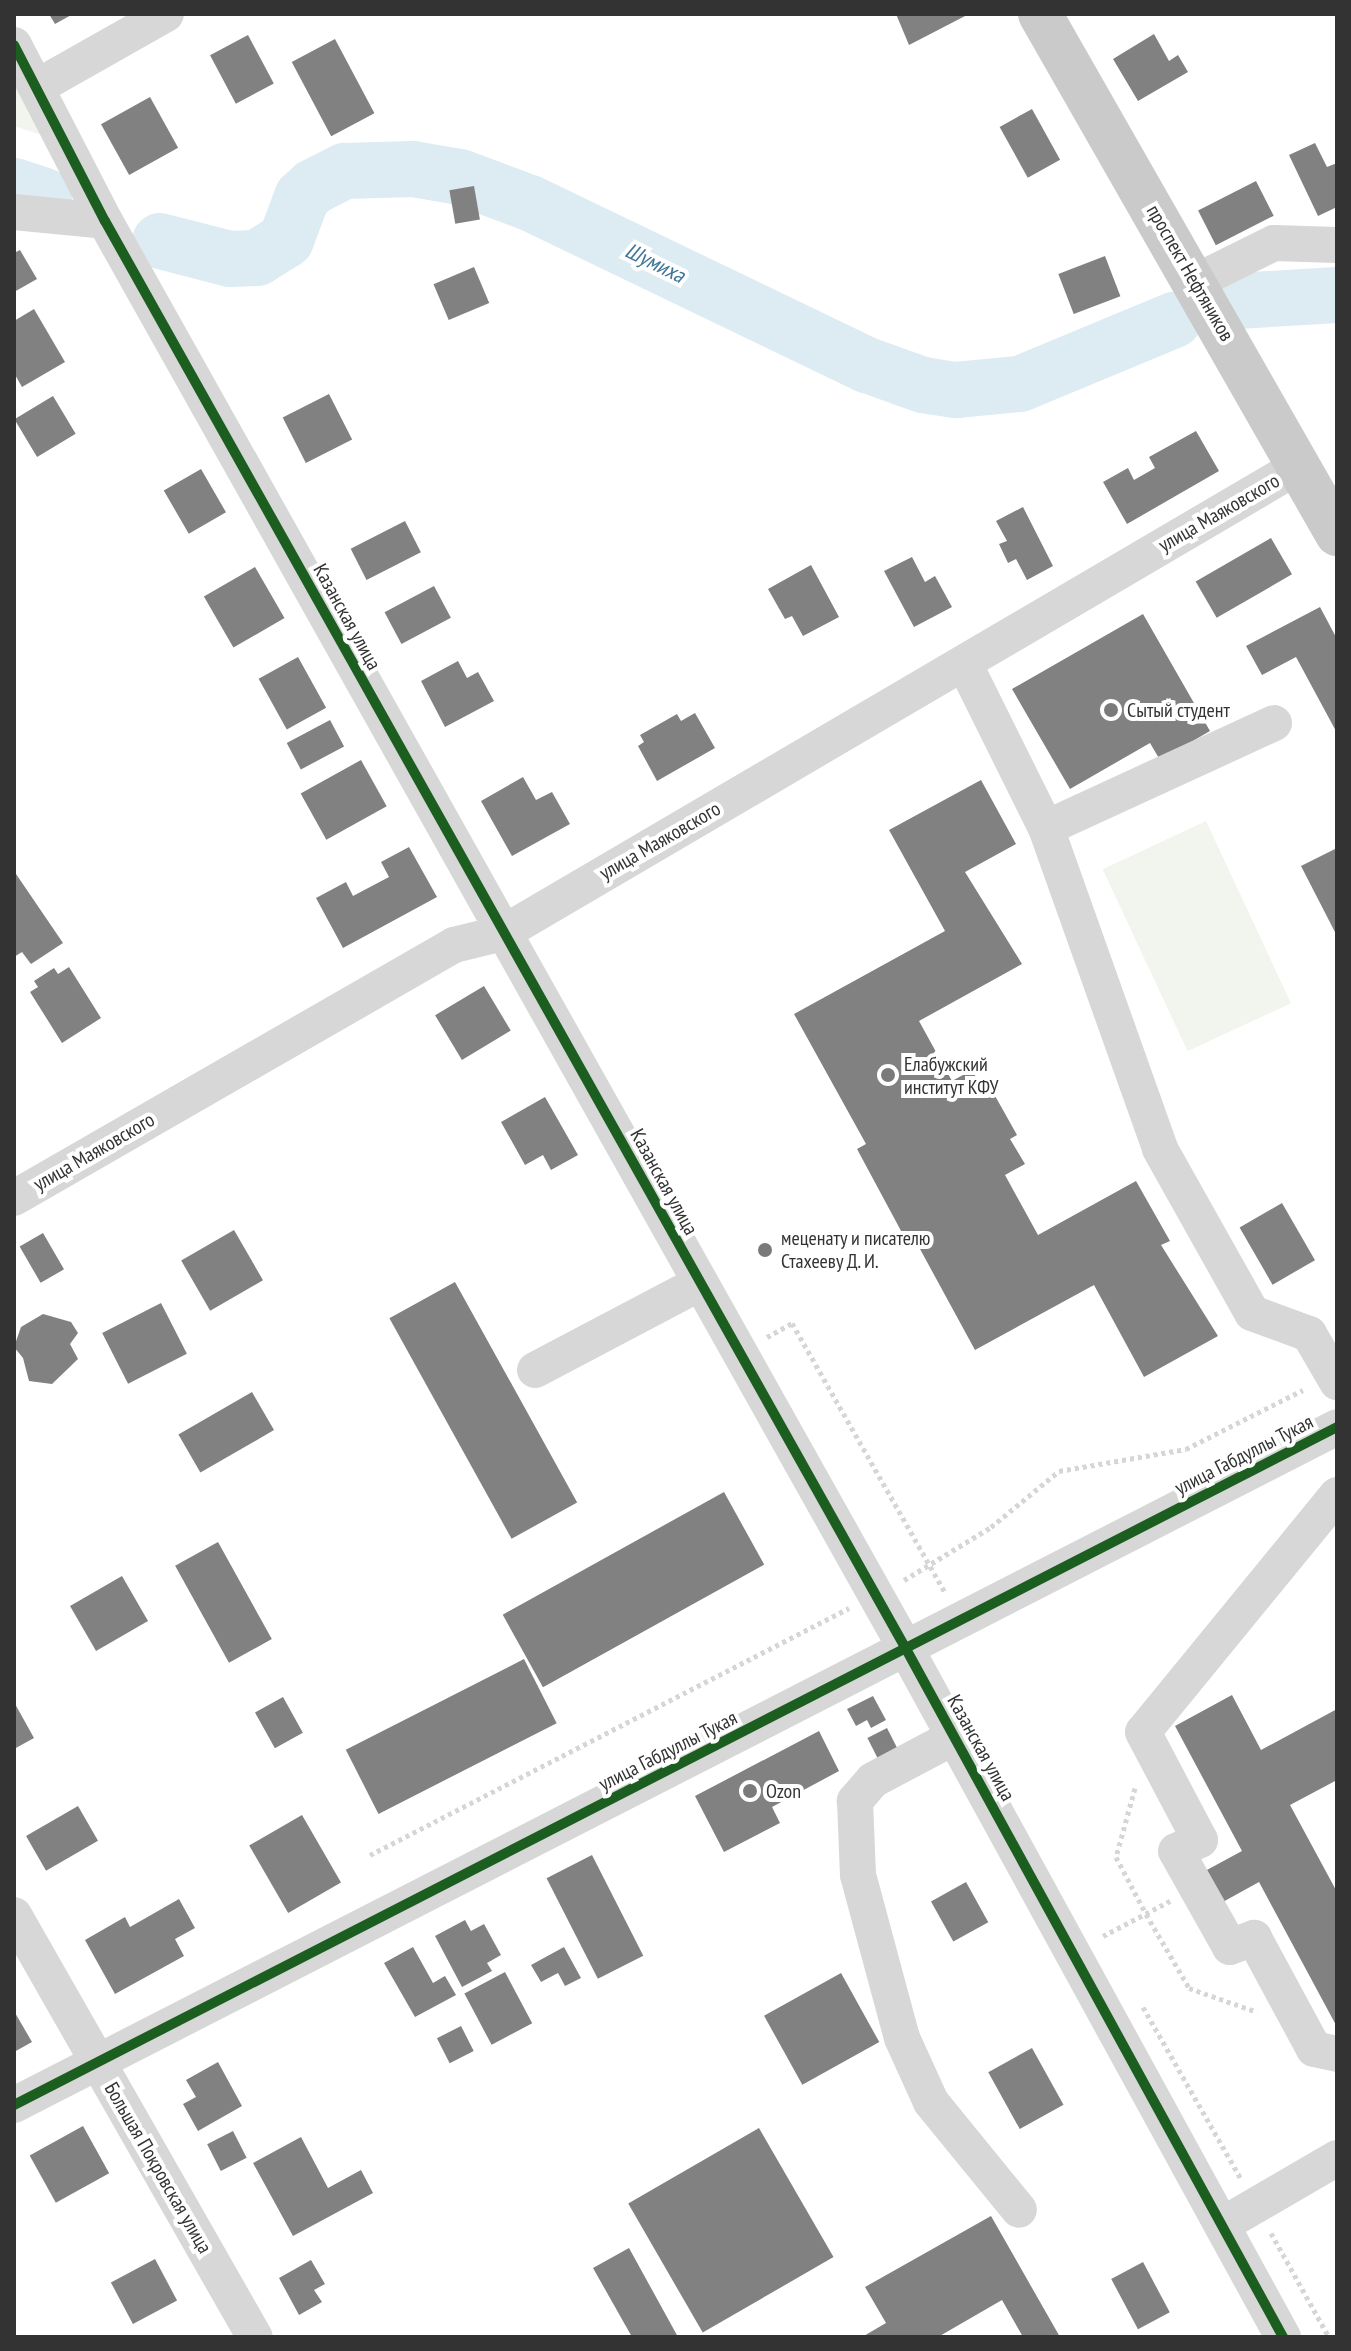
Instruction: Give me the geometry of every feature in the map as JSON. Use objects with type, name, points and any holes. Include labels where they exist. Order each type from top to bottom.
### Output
[{"type":"main road","name":"проспект Нефтяников","points":[[1040,14],[1337,534]]},
{"type":"street","points":[[37,87],[166,14]]},
{"type":"street","name":"Казанская улица","points":[[14,45],[105,221],[906,1649],[1283,2337]]},
{"type":"street","points":[[14,212],[105,221]]},
{"type":"street","points":[[1195,282],[1274,243],[1337,245]]},
{"type":"street","name":"улица Маяковского","points":[[14,1198],[454,945],[503,933],[1299,466]]},
{"type":"street","points":[[964,663],[1046,828],[1160,1149],[1252,1313],[1309,1334],[1337,1382]]},
{"type":"street","points":[[1046,828],[1274,723]]},
{"type":"street","points":[[535,1370],[700,1283]]},
{"type":"street","name":"улица Габдуллы Тукая","points":[[14,2105],[1337,1427]]},
{"type":"street","points":[[1337,1495],[1143,1732],[1200,1840],[1176,1851],[1230,1947],[1254,1938],[1314,2049],[1337,2054]]},
{"type":"street","points":[[954,1737],[873,1780],[855,1801],[858,1875],[902,2038],[931,2102],[1019,2210]]},
{"type":"street","name":"Большая Покровская улица","points":[[14,1915],[255,2337]]},
{"type":"street","points":[[1222,2225],[1337,2158]]},
{"type":"path","points":[[739,1353],[792,1323],[929,1568],[965,1619]]},
{"type":"path","points":[[1103,1936],[1197,1888]]},
{"type":"path","points":[[1096,1922],[1111,1949]]},
{"type":"path","points":[[1142,2003],[1329,2337]]},
{"type":"shaded area","points":[[14,68],[57,140],[14,126]]},
{"type":"shaded area","points":[[1206,821],[1291,1003],[1188,1051],[1103,869]]},
{"type":"building","points":[[49,14],[73,14],[55,24]]},
{"type":"building","points":[[896,14],[969,14],[909,45]]},
{"type":"building","points":[[1154,34],[1169,61],[1178,55],[1188,72],[1138,101],[1113,59]]},
{"type":"building","points":[[248,35],[274,84],[236,104],[210,55]]},
{"type":"building","points":[[335,39],[374,113],[331,136],[292,62]]},
{"type":"building","points":[[150,97],[178,148],[129,175],[101,124]]},
{"type":"building","points":[[1032,109],[1060,160],[1028,178],[1000,127]]},
{"type":"building","points":[[1315,143],[1327,167],[1337,163],[1337,207],[1318,216],[1289,155]]},
{"type":"building","points":[[1256,181],[1274,216],[1216,245],[1198,211]]},
{"type":"building","points":[[474,186],[480,219],[455,224],[449,190]]},
{"type":"building","points":[[20,250],[37,279],[14,292],[14,253]]},
{"type":"building","points":[[1105,256],[1120,296],[1074,314],[1058,274]]},
{"type":"building","points":[[474,267],[489,303],[449,320],[433,284]]},
{"type":"building","points":[[34,309],[65,362],[22,387],[14,373],[14,321]]},
{"type":"building","points":[[329,394],[352,439],[306,463],[283,418]]},
{"type":"building","points":[[53,396],[76,434],[37,457],[14,419]]},
{"type":"building","points":[[1196,431],[1219,471],[1127,524],[1103,482],[1128,468],[1134,480],[1155,468],[1149,457]]},
{"type":"building","points":[[201,469],[226,512],[189,534],[164,491]]},
{"type":"building","points":[[1023,507],[1053,566],[1027,580],[1016,559],[1008,563],[999,544],[1007,541],[996,521]]},
{"type":"building","points":[[405,521],[421,552],[367,580],[351,549]]},
{"type":"building","points":[[1271,538],[1292,574],[1217,618],[1196,582]]},
{"type":"building","points":[[912,557],[925,582],[935,576],[952,607],[914,627],[884,571]]},
{"type":"building","points":[[811,565],[839,617],[803,636],[792,616],[785,619],[768,589]]},
{"type":"building","points":[[255,567],[284,618],[233,648],[204,596]]},
{"type":"building","points":[[434,586],[451,618],[401,644],[385,612]]},
{"type":"building","points":[[1320,607],[1337,639],[1337,733],[1296,657],[1262,675],[1246,646]]},
{"type":"building","name":"Сытый студент","points":[[1143,614],[1210,731],[1160,760],[1150,743],[1070,789],[1012,689]]},
{"type":"building","points":[[298,657],[326,708],[287,730],[259,679]]},
{"type":"building","points":[[458,661],[467,678],[478,672],[494,701],[445,727],[421,681]]},
{"type":"building","points":[[695,713],[715,748],[657,781],[638,746],[644,742],[640,735],[677,714],[681,721]]},
{"type":"building","points":[[330,720],[344,746],[301,769],[287,743]]},
{"type":"building","points":[[361,760],[387,806],[326,840],[301,793]]},
{"type":"building","points":[[523,777],[536,800],[552,792],[570,824],[512,856],[481,801]]},
{"type":"building","name":"Елабужский институт КФУ","points":[[981,780],[1016,844],[965,872],[1022,964],[919,1021],[952,1081],[972,1070],[988,1098],[994,1094],[1017,1135],[1010,1139],[1025,1164],[1005,1175],[1038,1235],[1136,1181],[1170,1241],[1161,1245],[1218,1336],[1144,1377],[1094,1285],[975,1350],[914,1238],[907,1242],[857,1149],[866,1144],[794,1014],[945,931],[889,830]]},
{"type":"building","points":[[409,847],[437,897],[343,948],[316,898],[346,882],[353,896],[389,877],[381,862]]},
{"type":"building","points":[[1337,848],[1337,936],[1301,866]]},
{"type":"building","points":[[14,871],[63,943],[31,964],[22,952],[14,957]]},
{"type":"building","points":[[69,967],[101,1018],[62,1043],[30,992],[38,987],[34,981],[54,968],[58,974]]},
{"type":"building","points":[[484,986],[511,1031],[462,1060],[435,1015]]},
{"type":"building","points":[[545,1097],[578,1155],[551,1170],[543,1155],[525,1165],[501,1122]]},
{"type":"building","points":[[1282,1203],[1315,1260],[1273,1285],[1240,1228]]},
{"type":"building","points":[[234,1230],[263,1280],[210,1311],[181,1260]]},
{"type":"building","points":[[43,1233],[64,1269],[41,1283],[20,1246]]},
{"type":"building","points":[[455,1282],[577,1502],[512,1539],[389,1318]]},
{"type":"building","points":[[161,1303],[187,1354],[128,1384],[102,1333]]},
{"type":"building","points":[[43,1314],[71,1322],[78,1333],[70,1344],[78,1359],[52,1384],[29,1381],[23,1358],[14,1347],[21,1327]]},
{"type":"building","points":[[252,1392],[274,1430],[200,1473],[178,1434]]},
{"type":"building","points":[[724,1492],[764,1565],[543,1687],[503,1615]]},
{"type":"building","points":[[218,1542],[272,1639],[229,1663],[175,1566]]},
{"type":"building","points":[[122,1576],[148,1621],[96,1651],[70,1606]]},
{"type":"building","points":[[524,1659],[557,1723],[378,1814],[346,1750]]},
{"type":"building","points":[[1232,1695],[1261,1750],[1337,1709],[1337,1780],[1290,1805],[1337,1892],[1337,2027],[1259,1882],[1221,1903],[1205,1871],[1242,1851],[1175,1726]]},
{"type":"building","points":[[873,1696],[886,1720],[871,1728],[867,1720],[856,1726],[847,1709]]},
{"type":"building","points":[[283,1697],[303,1733],[275,1748],[255,1713]]},
{"type":"building","points":[[14,1702],[34,1738],[14,1749]]},
{"type":"building","points":[[887,1728],[902,1757],[882,1767],[867,1738]]},
{"type":"building","points":[[819,1731],[839,1771],[772,1807],[780,1823],[724,1852],[695,1796]]},
{"type":"building","points":[[78,1806],[98,1841],[46,1871],[26,1836]]},
{"type":"building","points":[[302,1815],[341,1883],[288,1913],[249,1846]]},
{"type":"building","points":[[592,1855],[643,1956],[598,1979],[547,1878]]},
{"type":"building","points":[[966,1882],[988,1922],[953,1942],[931,1901]]},
{"type":"building","points":[[179,1899],[195,1928],[175,1939],[184,1956],[115,1994],[85,1940],[125,1917],[130,1927]]},
{"type":"building","points":[[465,1920],[471,1931],[484,1924],[501,1955],[487,1963],[492,1971],[462,1987],[435,1936]]},
{"type":"building","points":[[413,1947],[433,1983],[445,1976],[456,1995],[415,2017],[384,1963]]},
{"type":"building","points":[[564,1947],[581,1978],[565,1986],[558,1973],[541,1982],[531,1965]]},
{"type":"building","points":[[505,1972],[532,2023],[492,2045],[464,1994]]},
{"type":"building","points":[[841,1973],[879,2042],[802,2085],[764,2016]]},
{"type":"building","points":[[14,2011],[32,2042],[14,2052]]},
{"type":"building","points":[[461,2026],[474,2051],[450,2063],[437,2038]]},
{"type":"building","points":[[1032,2048],[1064,2105],[1020,2129],[988,2072]]},
{"type":"building","points":[[218,2062],[242,2106],[198,2131],[183,2104],[196,2097],[186,2080]]},
{"type":"building","points":[[83,2126],[109,2173],[56,2203],[30,2156]]},
{"type":"building","points":[[759,2128],[834,2257],[703,2333],[628,2204]]},
{"type":"building","points":[[233,2131],[247,2158],[221,2171],[207,2144]]},
{"type":"building","points":[[301,2137],[328,2188],[361,2170],[373,2193],[293,2236],[253,2163]]},
{"type":"building","points":[[991,2216],[1060,2337],[1023,2337],[1002,2300],[938,2337],[862,2337],[886,2323],[865,2287]]},
{"type":"building","points":[[629,2248],[678,2337],[632,2337],[593,2268]]},
{"type":"building","points":[[155,2259],[177,2300],[133,2324],[111,2282]]},
{"type":"building","points":[[311,2260],[325,2284],[314,2290],[322,2302],[299,2315],[279,2278]]},
{"type":"building","points":[[1143,2262],[1170,2312],[1138,2329],[1111,2279]]},
{"type":"waterway","name":"Шумиха","points":[[160,241],[230,259],[257,258],[286,240],[302,197],[313,187],[345,171],[413,169],[460,177],[530,203],[867,365],[923,385],[956,390],[1020,384],[1174,320]]},
{"type":"waterway","name":"Шумиха","points":[[14,186],[44,196]]},
{"type":"waterway","name":"Шумиха","points":[[1238,301],[1337,295]]},
{"type":"cycle path","points":[[14,45],[105,221],[906,1649],[1283,2337]]},
{"type":"cycle path","points":[[14,2105],[1337,1427]]},
{"type":"place","name":"Сытый студент","points":[[1111,710]]},
{"type":"place","name":"Елабужский институт КФУ","points":[[888,1075]]},
{"type":"place","name":"меценату и писателю Стахееву Д. И.","points":[[765,1250]]},
{"type":"place","name":"Ozon","points":[[750,1791]]}]
